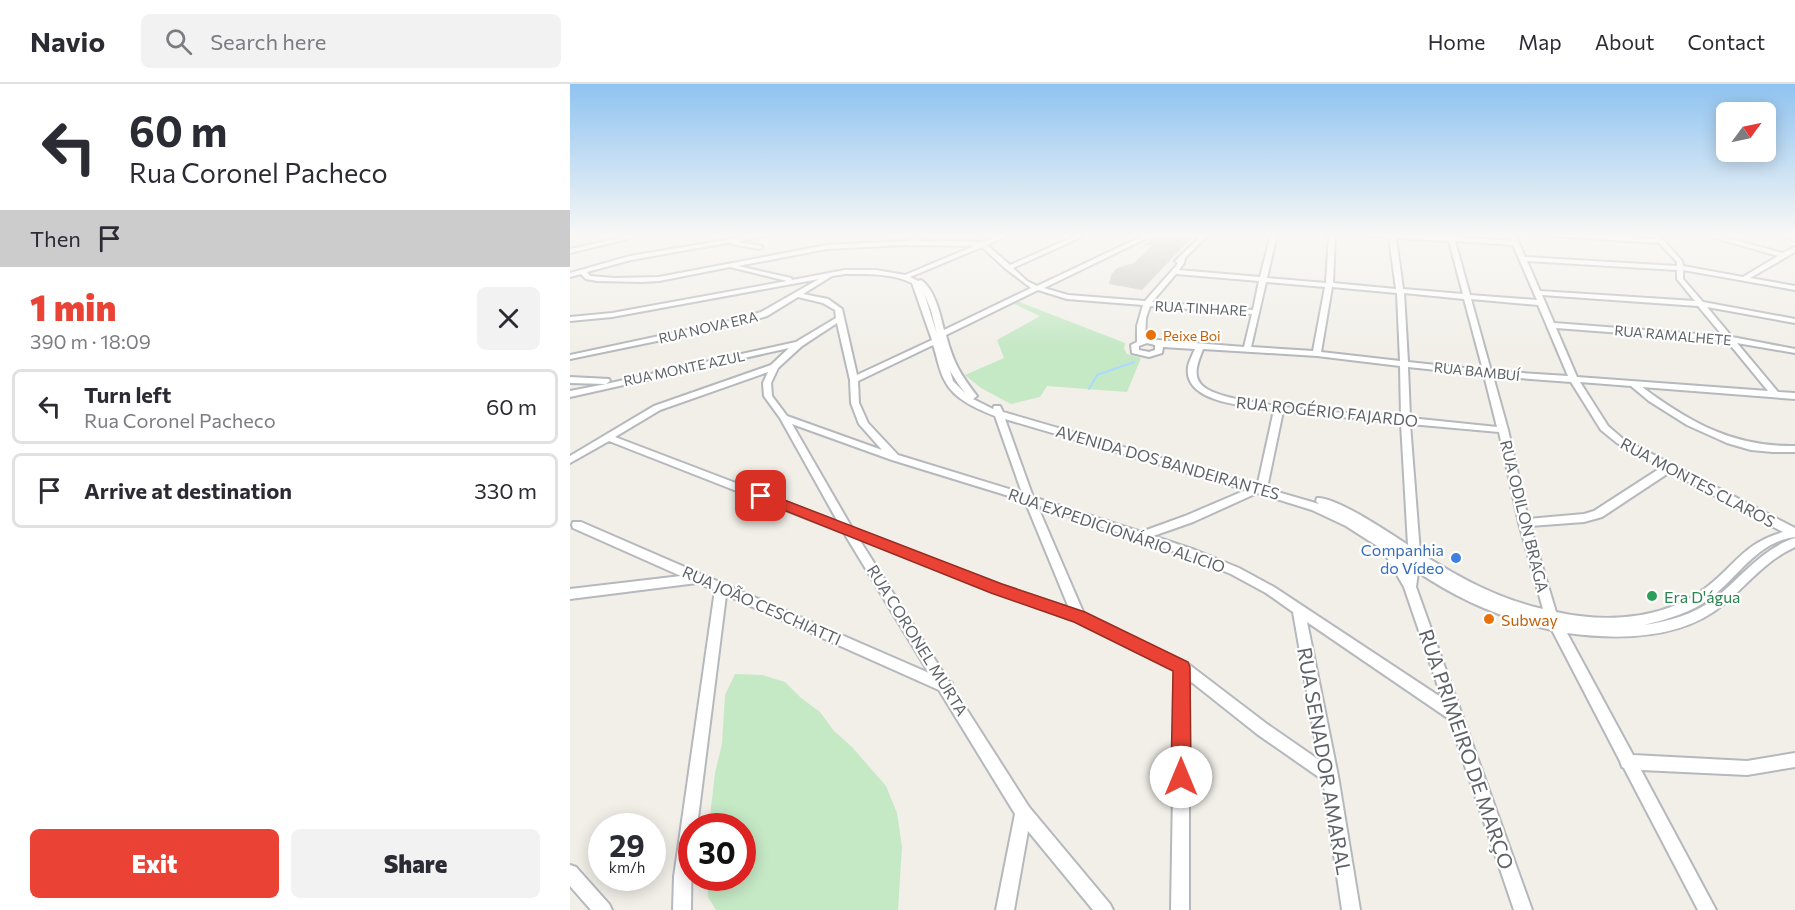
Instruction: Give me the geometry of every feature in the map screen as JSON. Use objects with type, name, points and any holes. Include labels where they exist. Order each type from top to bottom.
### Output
[{"type":"street","points":[[583,273],[588,278],[606,281],[659,279],[694,273]]},
{"type":"street","points":[[759,273],[789,279]]},
{"type":"street","points":[[570,317],[620,311],[830,273]]},
{"type":"street","points":[[570,317],[612,315],[831,273]]},
{"type":"street","name":"RUA NOVA ERA","points":[[570,357],[741,321],[764,314],[833,273]]},
{"type":"street","points":[[881,273],[911,276],[917,273]]},
{"type":"street","points":[[1014,273],[1034,287]]},
{"type":"street","points":[[854,380],[1066,273]]},
{"type":"street","points":[[1141,342],[1139,327],[1145,305],[1171,273]]},
{"type":"street","points":[[1163,283],[1169,280],[1174,273]]},
{"type":"street","points":[[1181,273],[1542,303]]},
{"type":"street","points":[[1247,349],[1265,273]]},
{"type":"street","points":[[1317,354],[1330,273]]},
{"type":"street","name":"RUA PRIMEIRO DE MARÇO","points":[[1397,273],[1413,559],[1410,587]]},
{"type":"street","name":"RUA ODILON BRAGA","points":[[1462,273],[1503,430],[1524,523],[1553,621],[1707,910]]},
{"type":"street","name":"RUA MONTES CLAROS","points":[[1529,273],[1574,380],[1604,428],[1620,441],[1795,536]]},
{"type":"street","points":[[1679,273],[1680,279],[1775,394]]},
{"type":"street","points":[[1707,273],[1795,288]]},
{"type":"street","points":[[1744,279],[1756,273]]},
{"type":"street","name":"AVENIDA DOS BANDEIRANTES","points":[[911,276],[927,290],[938,338],[956,376],[973,396],[998,410],[1335,507],[1474,598],[1524,618],[1613,632],[1649,629],[1689,620],[1715,607],[1774,551],[1795,536]]},
{"type":"street","points":[[774,284],[789,279]]},
{"type":"street","name":"RUA TINHARE","points":[[1034,287],[1088,301],[1256,312]]},
{"type":"street","points":[[1538,293],[1701,304],[1795,321]]},
{"type":"street","points":[[799,295],[825,301],[838,309],[854,380],[855,403],[864,424],[895,458]]},
{"type":"street","points":[[570,460],[657,408],[774,367],[799,344],[841,318]]},
{"type":"street","name":"RUA RAMALHETE","points":[[1550,325],[1730,339],[1795,351]]},
{"type":"street","points":[[1139,327],[1150,341]]},
{"type":"street","points":[[1150,341],[1159,344],[1159,351],[1145,355],[1133,349],[1141,342],[1150,341]]},
{"type":"street","name":"RUA MONTE AZUL","points":[[570,394],[799,344]]},
{"type":"street","name":"RUA BAMBUÍ","points":[[1159,344],[1317,354],[1488,373],[1795,396]]},
{"type":"street","name":"RUA ROGÉRIO FAJARDO","points":[[1200,346],[1192,366],[1193,378],[1201,389],[1220,399],[1279,408],[1503,430]]},
{"type":"street","points":[[570,350],[596,352]]},
{"type":"street","name":"RUA CORONEL MURTA","points":[[774,367],[767,383],[768,396],[784,418],[848,530],[1023,813],[1104,910]]},
{"type":"street","points":[[570,380],[621,382]]},
{"type":"street","points":[[1634,385],[1687,420],[1728,440],[1773,451],[1795,449]]},
{"type":"street","points":[[1139,537],[1189,519],[1261,486],[1279,408]]},
{"type":"street","points":[[998,410],[1029,499],[1079,617]]},
{"type":"street","name":"RUA EXPEDICIONÁRIO ALICIO","points":[[784,418],[895,458],[1029,499],[1235,571],[1270,591],[1455,715]]},
{"type":"street","points":[[608,436],[997,588],[1079,617],[1182,667],[1262,729],[1330,776]]},
{"type":"street","points":[[1524,523],[1584,518],[1598,514],[1670,467]]},
{"type":"street","name":"AVENIDA DOS BANDEIRANTES","points":[[1261,486],[1328,512],[1387,547],[1413,559]]},
{"type":"street","name":"RUA JOÃO CESCHIATTI","points":[[577,525],[947,687]]},
{"type":"street","name":"RUA PRIMEIRO DE MARÇO","points":[[1387,547],[1410,587],[1523,910]]},
{"type":"street","points":[[570,594],[699,578]]},
{"type":"street","points":[[682,910],[682,877],[721,587]]},
{"type":"street","name":"RUA SENADOR AMARAL","points":[[1299,612],[1330,776],[1351,910]]},
{"type":"street","points":[[1180,910],[1182,667]]},
{"type":"street","points":[[1627,762],[1747,768],[1795,760]]},
{"type":"street","points":[[1005,910],[1023,813]]},
{"type":"street","points":[[570,873],[603,910]]},
{"type":"green space","points":[[1014,300],[1125,343],[1124,349],[1127,354],[1141,358],[1127,392],[1047,386],[1040,397],[1011,404],[981,388],[965,375],[1004,358],[997,340],[1040,316],[1010,302]]},
{"type":"green space","points":[[735,674],[762,675],[785,682],[820,712],[834,731],[852,747],[886,786],[897,813],[902,847],[898,910],[716,910],[708,897],[708,891],[756,891],[756,813],[710,813],[715,773],[722,744],[725,695]]},
{"type":"building","points":[[1113,273],[1159,273],[1142,290],[1109,284]]},
{"type":"waterway","points":[[1089,389],[1097,375],[1134,362]]},
{"type":"place","name":"Peixe Boi","points":[[1151,335]]},
{"type":"place","name":"Companhia do Vídeo","points":[[1456,558]]},
{"type":"place","name":"Era D'água","points":[[1652,596]]},
{"type":"place","name":"Subway","points":[[1489,619]]},
{"type":"route","points":[[761,496],[997,588],[1079,617],[1182,667],[1181,777]]}]
